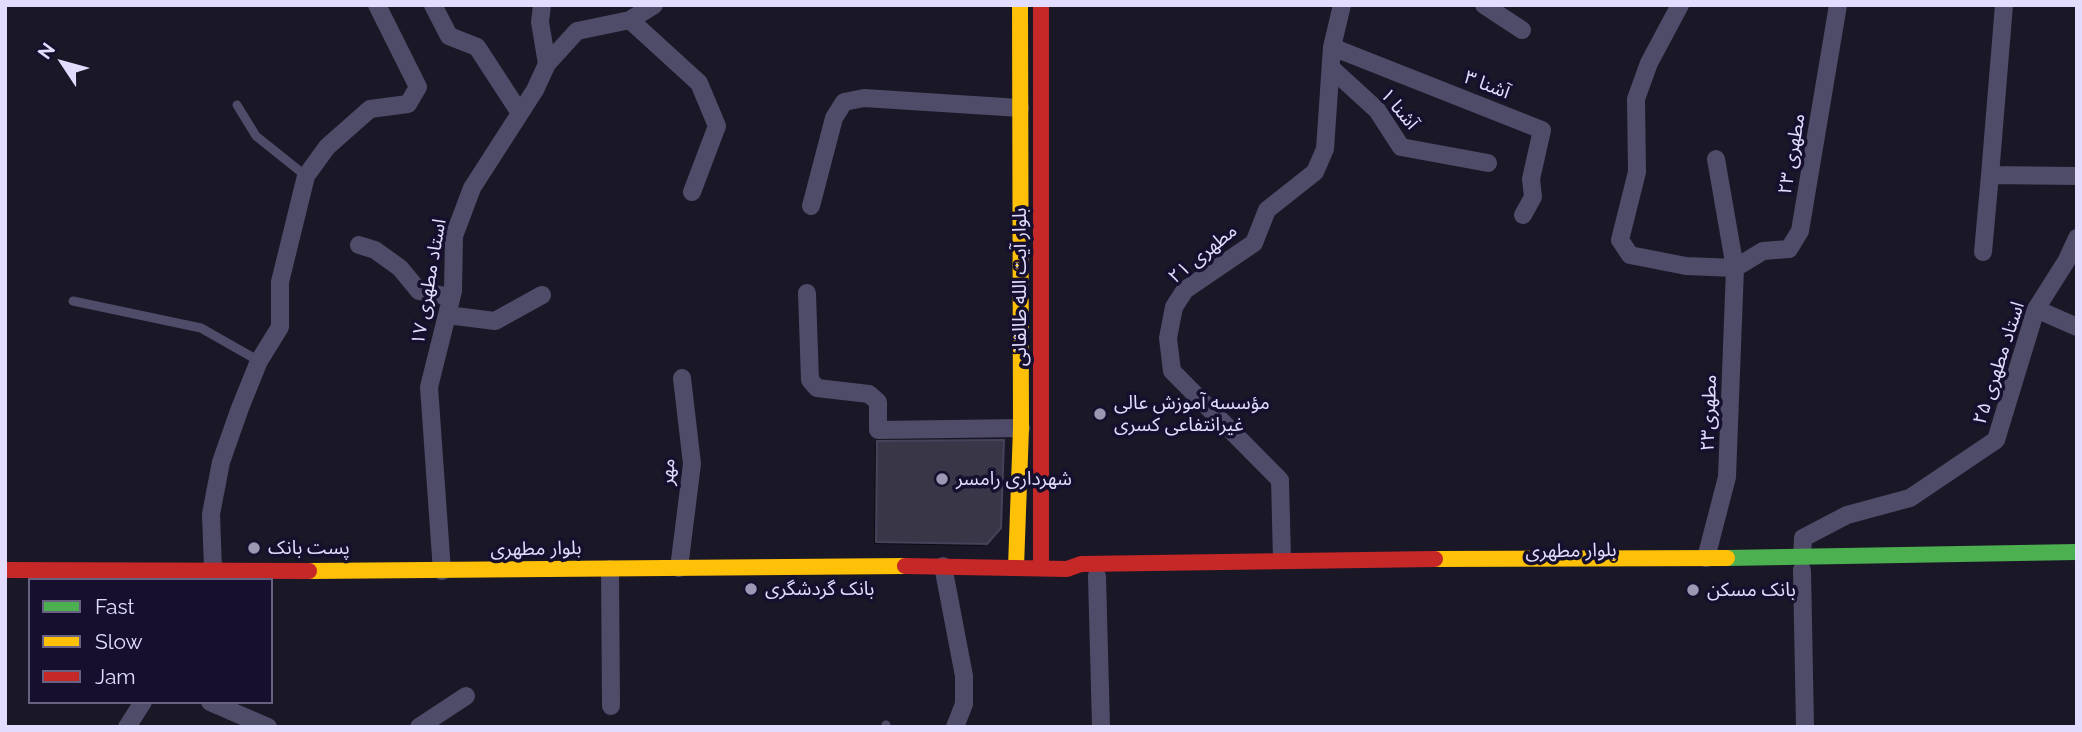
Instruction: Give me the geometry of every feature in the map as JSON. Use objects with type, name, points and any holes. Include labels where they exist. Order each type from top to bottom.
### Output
[{"type":"main road","name":"بلوار آیت الله طالقانی","points":[[1016,566],[1021,428],[1020,5]]},
{"type":"main road","name":"بلوار آیت الله طالقانی","points":[[1041,5],[1041,568]]},
{"type":"main road","name":"بلوار مطهری","points":[[1067,569],[1078,574],[1097,576],[1282,560],[1706,558],[1802,564],[2077,552]]},
{"type":"main road","name":"بلوار مطهری","points":[[5,570],[122,575],[213,569],[443,571],[1016,566],[1067,569],[1081,564],[1157,569],[1802,564],[2025,569]]},
{"type":"street","points":[[213,569],[211,514],[221,462],[259,361],[281,327],[280,282],[306,176],[327,147],[370,109],[408,104],[418,87],[377,5]]},
{"type":"street","points":[[433,5],[449,36],[477,47],[520,113]]},
{"type":"street","points":[[542,5],[540,22],[547,64]]},
{"type":"street","name":"استاد مطهری ۱۷","points":[[443,571],[429,387],[451,297],[454,236],[472,188],[535,90],[547,64],[577,32],[629,20],[654,5]]},
{"type":"street","name":"مطهری ۲۱","points":[[1282,560],[1280,480],[1172,371],[1167,338],[1174,307],[1185,290],[1254,243],[1266,210],[1315,172],[1325,149],[1332,47],[1342,5]]},
{"type":"street","points":[[1484,5],[1522,30]]},
{"type":"street","points":[[1680,5],[1649,63],[1636,99],[1637,172],[1620,240],[1630,255],[1686,266],[1735,268]]},
{"type":"street","name":"مطهری ۲۳","points":[[1735,268],[1763,251],[1789,249],[1800,231],[1838,5]]},
{"type":"street","points":[[1983,252],[2004,5]]},
{"type":"street","points":[[629,20],[699,83],[717,127],[692,192]]},
{"type":"street","name":"آشنا ۳","points":[[1332,47],[1542,130],[1531,179],[1533,197],[1523,215]]},
{"type":"street","name":"آشنا ۱","points":[[1331,68],[1377,110],[1401,147],[1488,163]]},
{"type":"street","points":[[811,206],[834,118],[844,102],[864,98],[1020,108]]},
{"type":"street","name":"مطهری۲۳","points":[[1706,558],[1727,477],[1735,268],[1716,159]]},
{"type":"street","points":[[1990,175],[2077,176]]},
{"type":"street","name":"استاد مطهری ۲۵","points":[[1802,564],[1803,538],[1847,515],[1910,498],[1996,440],[2036,309],[2067,260],[2077,237]]},
{"type":"street","points":[[359,245],[375,250],[400,268],[419,291],[451,297]]},
{"type":"street","points":[[807,293],[810,380],[817,388],[869,394],[878,402],[878,430],[1021,428]]},
{"type":"street","points":[[447,315],[495,321],[542,295]]},
{"type":"street","points":[[2036,309],[2077,327]]},
{"type":"street","name":"مهر","points":[[679,568],[691,464],[682,378]]},
{"type":"street","points":[[1802,564],[1805,727]]},
{"type":"street","points":[[943,566],[964,676],[964,704],[955,727]]},
{"type":"street","points":[[610,569],[611,706]]},
{"type":"street","points":[[1097,576],[1101,727]]},
{"type":"street","points":[[419,727],[466,696]]},
{"type":"street","points":[[127,727],[142,704]]},
{"type":"street","points":[[215,704],[268,727]]},
{"type":"lane","points":[[237,105],[256,136],[306,176]]},
{"type":"lane","points":[[73,301],[201,328],[259,361]]},
{"type":"building","name":"شهرداری رامسر","points":[[1004,440],[1001,528],[987,544],[876,542],[877,441]]},
{"type":"traffic: fast","points":[[1727,558],[2077,552]]},
{"type":"traffic: slow","points":[[1016,567],[1021,428],[1020,5]]},
{"type":"traffic: slow","points":[[1435,559],[1727,558]]},
{"type":"traffic: slow","points":[[309,571],[905,566]]},
{"type":"traffic: jam","points":[[1041,5],[1041,568]]},
{"type":"traffic: jam","points":[[905,566],[1067,569],[1081,564],[1435,559]]},
{"type":"traffic: jam","points":[[5,570],[309,571]]},
{"type":"place","name":"مؤسسه آموزش عالی غیرانتفاعی کسری","points":[[1100,414]]},
{"type":"place","name":"شهرداری رامسر","points":[[942,479]]},
{"type":"place","name":"پست بانک","points":[[254,548]]},
{"type":"place","name":"بانک گردشگری","points":[[751,589]]},
{"type":"place","name":"بانک مسکن","points":[[1693,590]]}]
